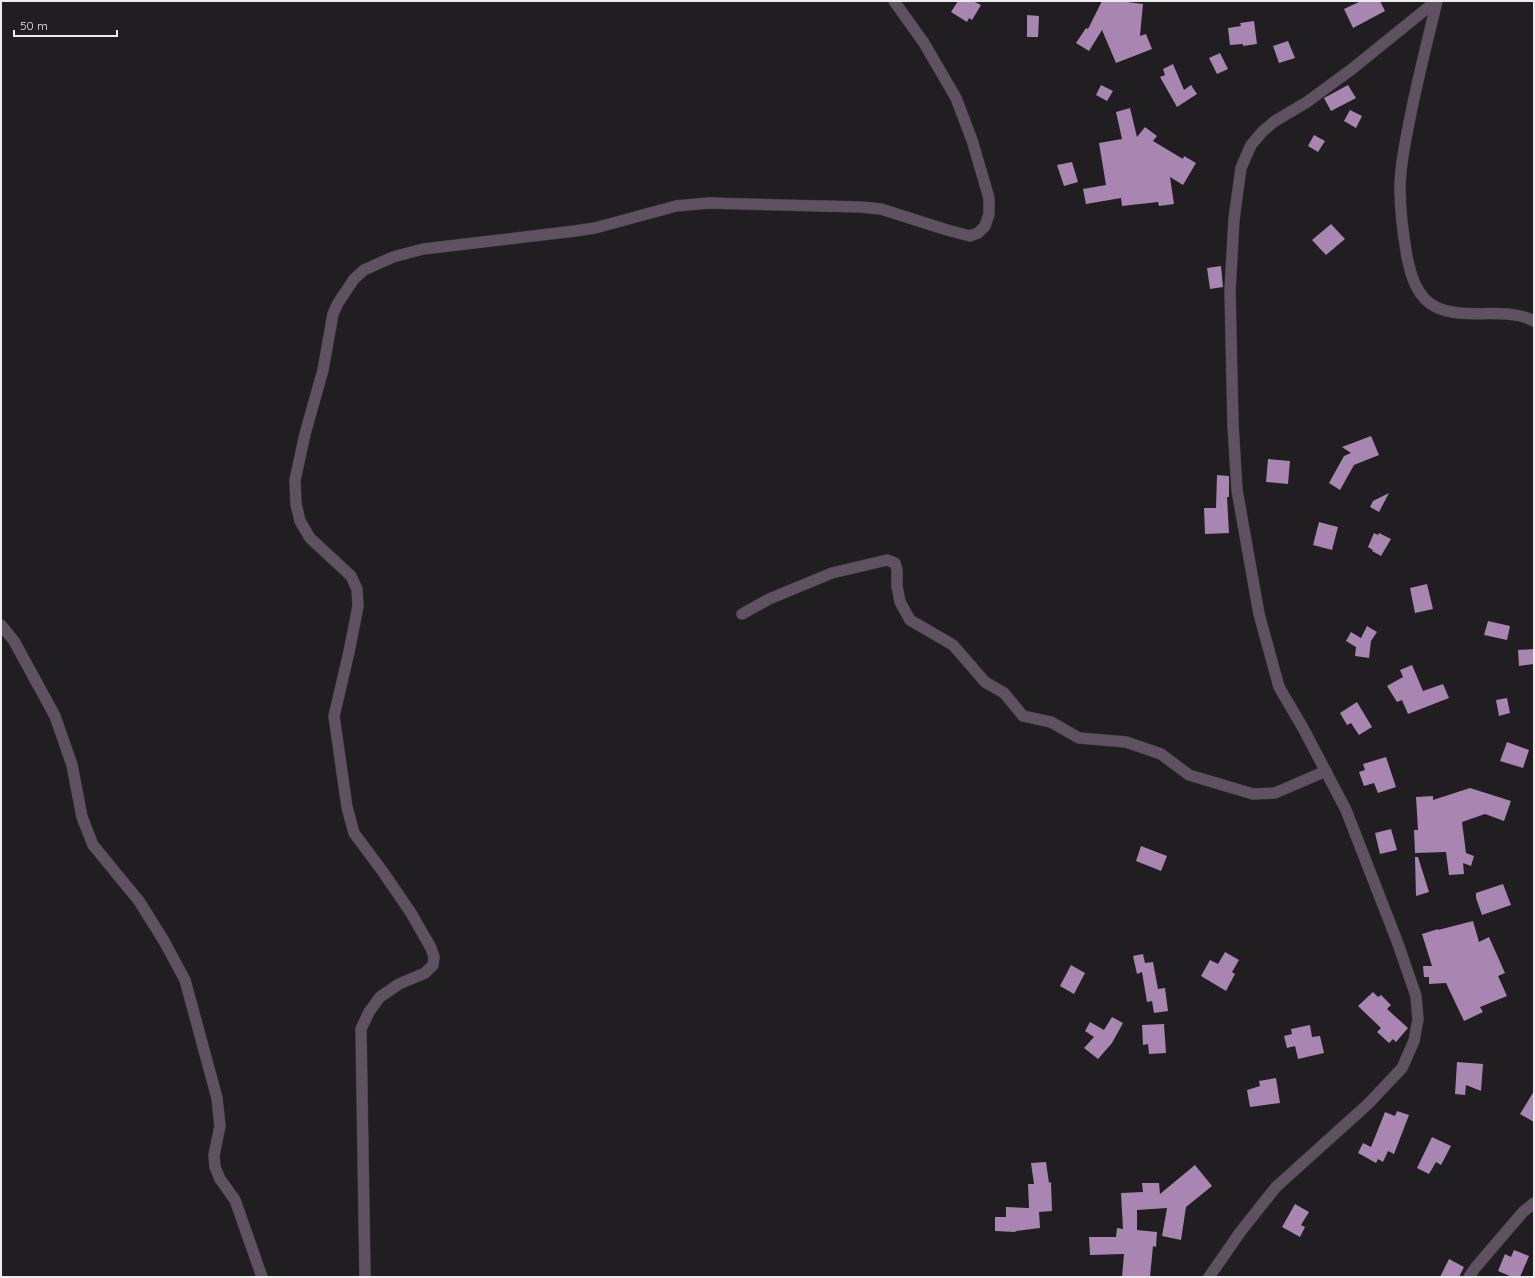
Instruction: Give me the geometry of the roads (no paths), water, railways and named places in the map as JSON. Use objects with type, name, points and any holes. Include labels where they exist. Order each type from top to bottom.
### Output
[{"type":"street","points":[[364,1277],[361,1029],[369,1012],[380,997],[399,984],[425,973],[433,965],[434,957],[431,948],[411,913],[354,833],[347,807],[334,716],[358,606],[357,589],[351,576],[310,538],[300,521],[296,504],[295,480],[305,434],[323,370],[333,314],[338,303],[354,278],[364,270],[393,257],[423,249],[596,228],[676,206],[709,204],[861,207],[881,209],[970,236],[978,233],[985,226],[989,214],[989,198],[972,140],[956,98],[924,43],[894,1]]},
{"type":"street","points":[[1436,1],[1413,101],[1402,162],[1400,187],[1402,216],[1405,246],[1410,270],[1417,289],[1425,300],[1448,312],[1518,315],[1534,321]]},
{"type":"street","points":[[1209,1277],[1241,1231],[1276,1187],[1368,1104],[1402,1068],[1414,1040],[1418,1019],[1416,996],[1397,941],[1346,810],[1303,728],[1279,687],[1259,614],[1241,521],[1237,490],[1233,425],[1230,291],[1234,219],[1241,168],[1251,145],[1263,131],[1275,121],[1306,102],[1352,70],[1436,1]]},
{"type":"street","points":[[742,614],[769,599],[832,573],[887,560],[895,563],[900,602],[910,620],[953,645],[985,682],[1004,693],[1023,716],[1051,722],[1079,738],[1126,742],[1162,754],[1189,775],[1254,794],[1275,793],[1326,771]]},
{"type":"street","points":[[1,625],[14,641],[55,716],[72,765],[82,817],[93,845],[139,901],[185,980],[217,1098],[220,1126],[214,1155],[215,1167],[220,1179],[235,1200],[262,1277]]},
{"type":"street","points":[[1469,1277],[1523,1212],[1534,1203]]}]
